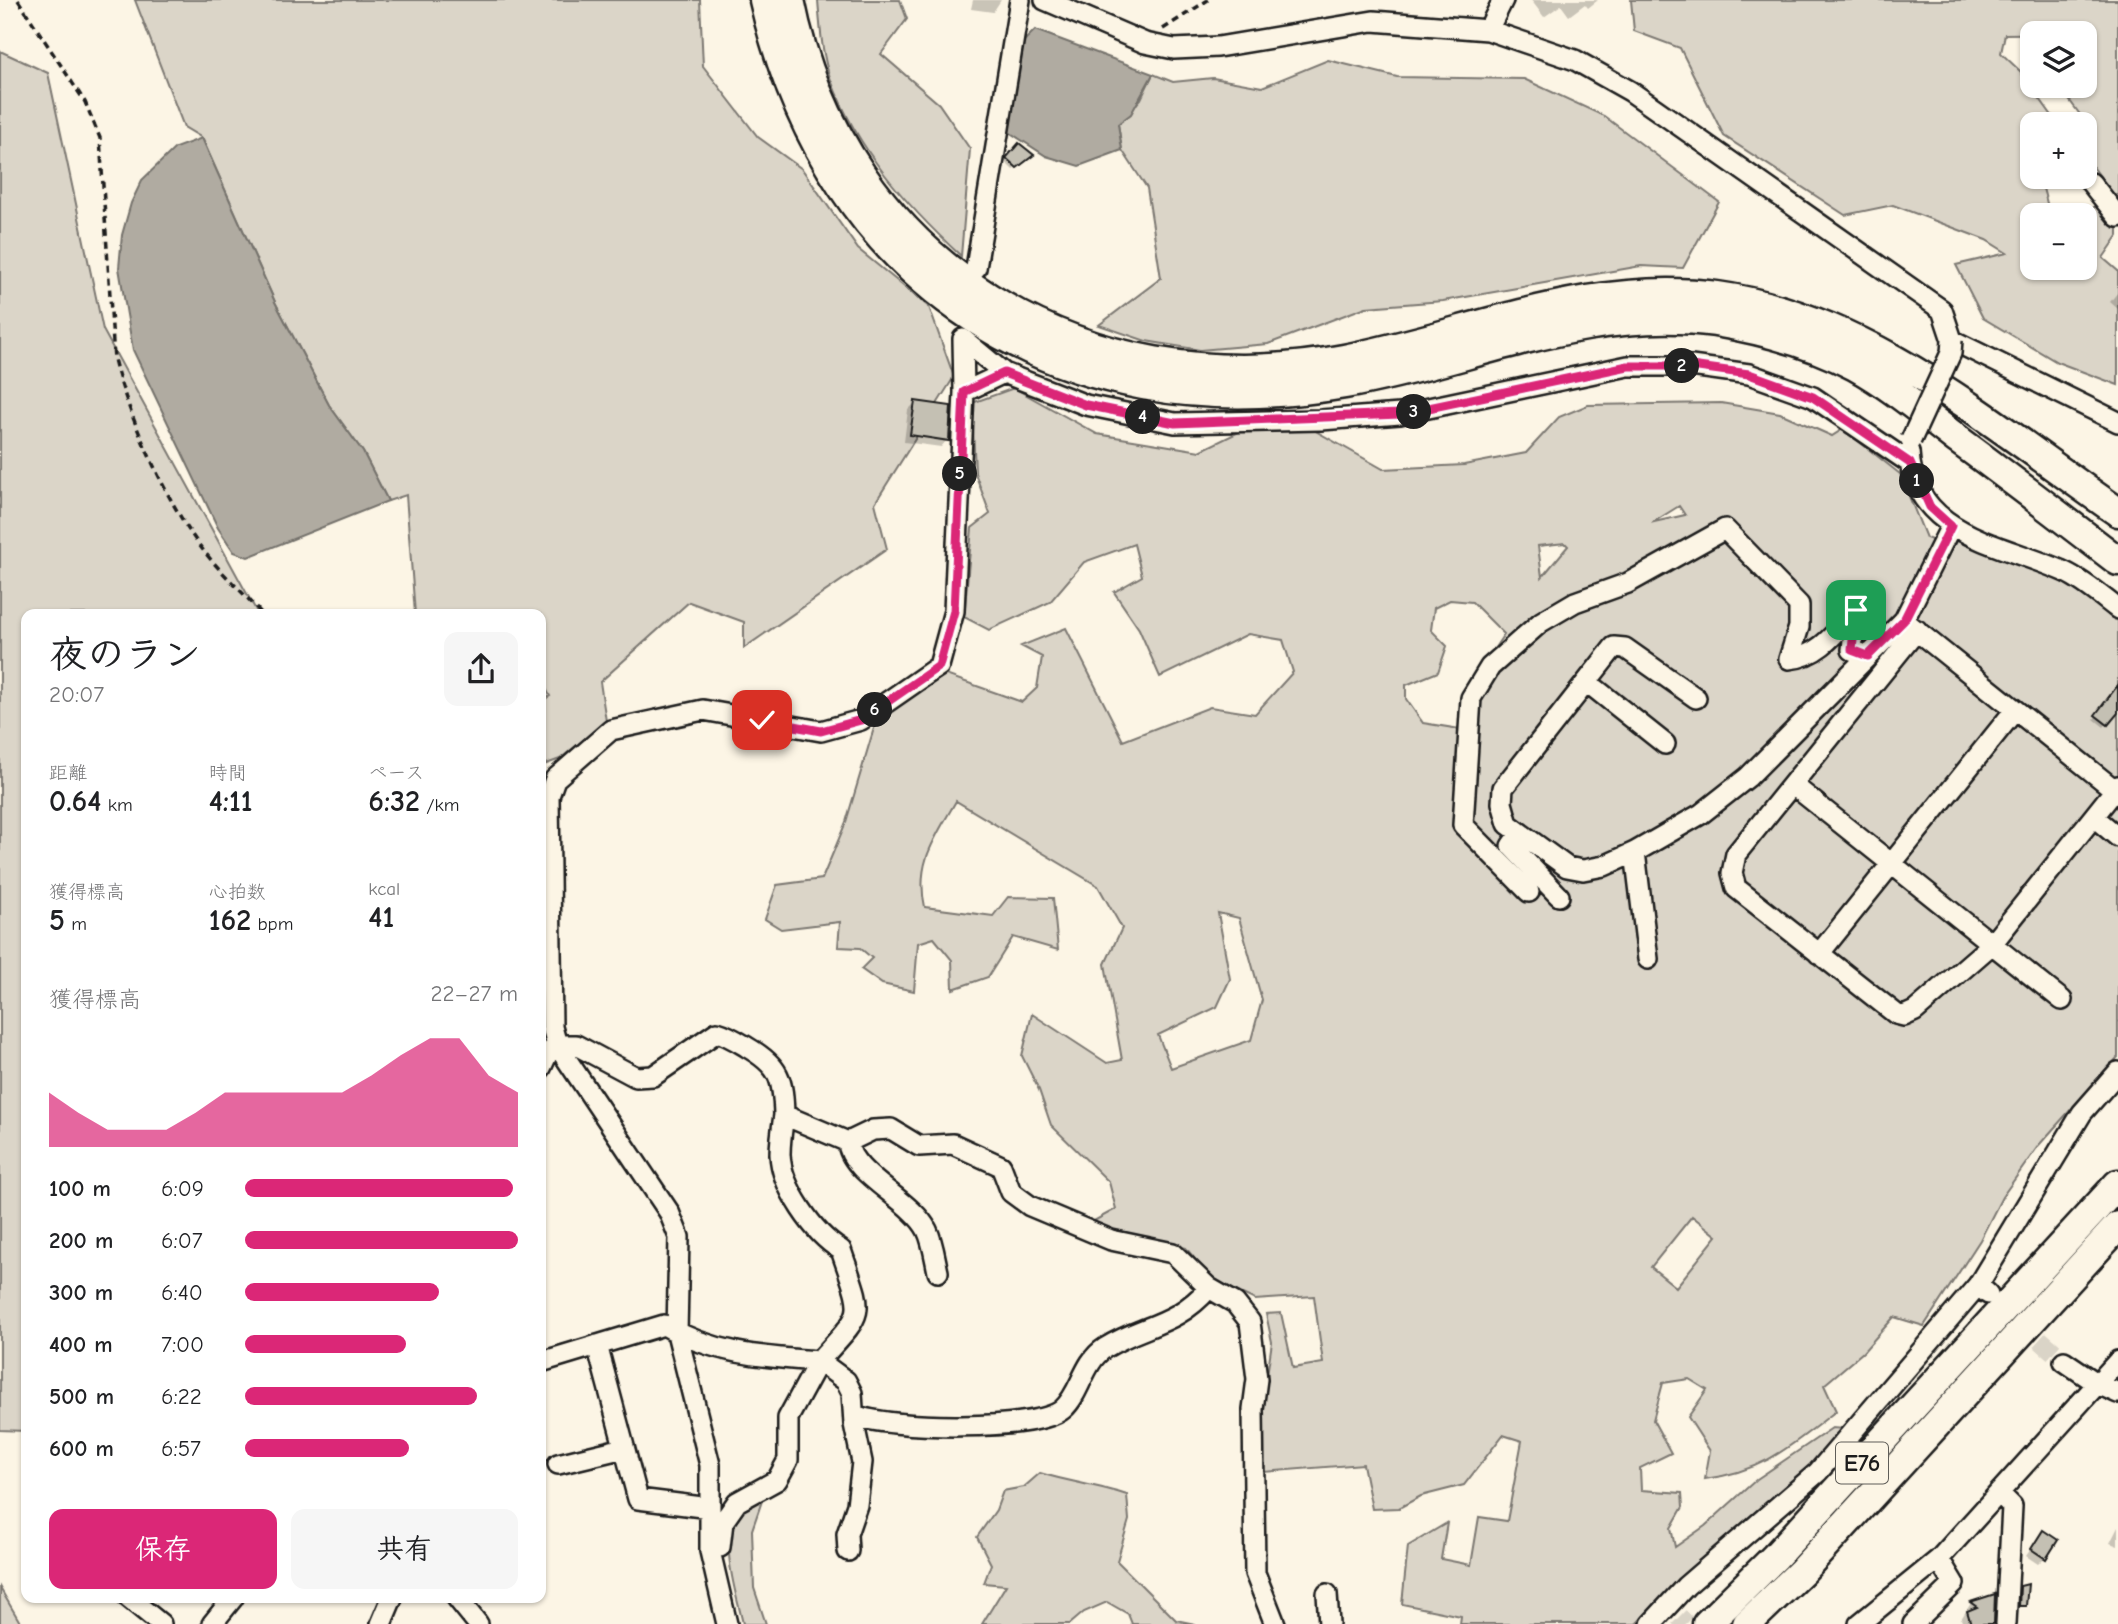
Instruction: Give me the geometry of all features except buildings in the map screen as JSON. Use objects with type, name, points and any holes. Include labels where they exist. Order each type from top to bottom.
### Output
[{"type":"highway","points":[[764,0],[776,48],[804,121],[845,194],[871,227],[904,262],[977,320],[1016,343],[1071,366],[1142,386],[1184,392],[1292,392],[1361,381],[1572,328],[1668,319],[1712,322],[1760,331],[1804,344],[1853,365],[1947,418],[2118,536]]},
{"type":"highway","points":[[790,0],[799,44],[823,109],[863,178],[889,211],[954,272],[990,298],[1068,338],[1115,354],[1187,367],[1290,366],[1344,359],[1566,303],[1619,295],[1669,293],[1752,303],[1812,319],[1862,341],[2118,503]]},
{"type":"highway","points":[[1853,365],[1898,394],[2118,561]]},
{"type":"highway","points":[[1948,394],[2118,512]]},
{"type":"highway","points":[[1993,1292],[2118,1166]]},
{"type":"highway","name":"E76","points":[[1707,1624],[1784,1547],[1993,1292],[2118,1184]]},
{"type":"highway","name":"E76","points":[[1747,1624],[1802,1571],[2118,1226]]},
{"type":"highway","points":[[1954,1406],[2118,1254]]},
{"type":"street","points":[[976,268],[1020,0]]},
{"type":"street","points":[[1045,0],[1145,43],[1174,49],[1218,47],[1373,21],[1489,30],[1574,60],[1630,91],[1942,310],[1952,340],[1951,354],[1911,440],[1910,463],[1930,507],[1951,526],[1969,536],[2064,572],[2118,609]]},
{"type":"street","points":[[1489,30],[1503,0]]},
{"type":"street","points":[[2096,189],[2118,217]]},
{"type":"street","points":[[727,1624],[710,1551],[710,1465],[677,1333],[679,1237],[669,1212],[556,1045],[552,1027],[546,952],[548,796],[555,779],[611,730],[703,710],[821,731],[861,720],[939,666],[954,611],[964,392],[963,339],[1004,373],[1086,405],[1175,423],[1400,414],[1628,366],[1691,366],[1749,374],[1813,397],[1910,463]]},
{"type":"street","points":[[1952,340],[2118,422]]},
{"type":"street","points":[[964,392],[1004,373]]},
{"type":"street","points":[[1910,625],[2116,788],[1991,945],[1915,1011],[1904,1016],[1896,1014],[1736,888],[1732,873],[1736,854],[1793,785],[1910,625],[1951,526]]},
{"type":"street","points":[[1529,892],[1463,825],[1471,698],[1490,667],[1541,622],[1574,602],[1628,583],[1725,529],[1799,605],[1799,627],[1789,659],[1802,659],[1828,641],[1856,610],[1852,650],[1868,656]]},
{"type":"street","points":[[1696,698],[1625,648],[1614,647],[1503,788],[1508,824],[1567,867],[1583,870],[1604,866],[1635,852],[1702,814],[1748,777],[1868,656],[1910,625]]},
{"type":"street","points":[[1587,682],[1665,744]]},
{"type":"street","points":[[1819,954],[2015,710]]},
{"type":"street","points":[[1793,785],[2062,1000]]},
{"type":"street","points":[[2094,817],[2118,837]]},
{"type":"street","points":[[1520,833],[1511,846],[1559,896]]},
{"type":"street","points":[[1635,852],[1648,958]]},
{"type":"street","points":[[556,1045],[576,1045],[636,1077],[653,1076],[717,1032],[764,1056],[783,1085],[780,1157],[793,1193],[811,1226],[823,1240],[841,1250],[859,1304],[854,1323],[818,1361],[788,1418],[788,1460],[777,1480],[737,1502],[723,1522],[720,1566],[714,1568]]},
{"type":"street","points":[[546,1060],[556,1045]]},
{"type":"street","points":[[1651,1624],[1673,1612],[1686,1586],[1818,1472],[1993,1292],[2082,1113],[2118,1072]]},
{"type":"street","points":[[783,1115],[848,1142],[873,1130],[891,1129],[919,1146],[953,1144],[1001,1166],[1011,1192],[1030,1206],[1111,1240],[1173,1253],[1209,1287],[1235,1303],[1250,1322],[1254,1337],[1258,1379],[1253,1409],[1255,1573],[1275,1624]]},
{"type":"street","points":[[848,1142],[854,1160],[910,1209],[927,1230],[938,1272]]},
{"type":"street","points":[[855,1415],[887,1424],[1021,1424],[1045,1418],[1063,1409],[1091,1362],[1104,1348],[1170,1319],[1194,1305],[1209,1287]]},
{"type":"street","points":[[546,1360],[664,1325],[694,1342],[745,1356],[818,1361],[846,1381],[852,1393],[854,1423],[862,1462],[857,1505],[847,1534],[848,1551]]},
{"type":"street","points":[[597,1345],[638,1499],[710,1508]]},
{"type":"street","points":[[2064,1361],[2098,1384],[2118,1392]]},
{"type":"street","points":[[1859,1624],[1939,1559],[2118,1361]]},
{"type":"street","points":[[558,1464],[624,1448]]},
{"type":"street","points":[[1999,1493],[2012,1506],[2006,1624]]},
{"type":"street","points":[[1913,1624],[1954,1584],[1939,1559]]},
{"type":"street","points":[[1327,1594],[1329,1624]]},
{"type":"street","points":[[135,1603],[161,1624]]},
{"type":"street","points":[[212,1624],[229,1603]]},
{"type":"street","points":[[381,1624],[390,1603]]},
{"type":"street","points":[[461,1603],[478,1624]]},
{"type":"path","points":[[18,0],[85,102],[100,138],[114,359],[121,386],[173,505],[203,550],[257,609]]},
{"type":"path","points":[[1145,43],[1177,18],[1206,4],[1208,0]]},
{"type":"shaded area","points":[[135,0],[700,0],[703,66],[758,137],[802,169],[858,249],[929,307],[954,377],[875,503],[887,549],[744,648],[744,622],[689,602],[600,682],[606,721],[560,759],[546,764],[546,698],[550,696],[546,689],[546,609],[415,609],[406,495],[388,501],[363,452],[329,405],[275,302],[202,138],[184,127]]},
{"type":"shaded area","points":[[818,0],[900,0],[907,19],[881,54],[939,104],[970,149],[961,256],[921,217],[885,176],[855,130],[842,106],[825,61]]},
{"type":"shaded area","points":[[1631,0],[2118,0],[2118,200],[2097,172],[2097,112],[2078,112],[2068,98],[2097,98],[2097,21],[2020,21],[2020,34],[2005,34],[2001,53],[2020,71],[2020,98],[2039,98],[2049,112],[2020,112],[2020,189],[2043,189],[2047,203],[2020,203],[2020,280],[2097,280],[2097,202],[2118,226],[2118,236],[2103,258],[2118,271],[2118,385],[2057,362],[1983,318],[1956,265],[2007,253],[1986,240],[1893,205],[1845,215],[1724,136],[1680,48],[1634,31]]},
{"type":"shaded area","points":[[1035,30],[1153,74],[1131,114],[1118,124],[1122,150],[1079,166],[1046,156],[1009,132],[1022,43]]},
{"type":"shaded area","points":[[0,51],[48,73],[103,330],[255,609],[21,609],[21,1431],[0,1430]]},
{"type":"shaded area","points":[[1328,60],[1397,77],[1524,79],[1604,116],[1719,202],[1683,268],[1641,266],[1443,301],[1366,307],[1268,344],[1200,350],[1146,341],[1099,325],[1161,278],[1147,188],[1122,150],[1118,124],[1141,99],[1153,74],[1173,82],[1213,78],[1262,87]]},
{"type":"shaded area","points":[[202,138],[275,302],[329,405],[363,452],[388,501],[248,557],[234,552],[218,528],[133,350],[119,268],[122,235],[131,203],[142,180],[175,148]]},
{"type":"shaded area","points":[[1014,388],[1097,434],[1200,451],[1247,428],[1303,424],[1383,469],[1464,465],[1526,453],[1559,417],[1588,405],[1721,403],[1780,413],[1832,436],[1843,429],[1900,474],[1926,538],[1951,547],[1959,540],[2056,575],[2118,616],[2118,1057],[2039,1145],[2002,1197],[1980,1240],[1924,1326],[1894,1317],[1863,1352],[1824,1385],[1836,1411],[1790,1446],[1744,1470],[1705,1479],[1710,1451],[1688,1417],[1707,1390],[1689,1379],[1663,1383],[1653,1420],[1671,1453],[1640,1468],[1641,1490],[1682,1493],[1683,1507],[1671,1528],[1675,1547],[1705,1526],[1757,1479],[1832,1428],[1845,1429],[1808,1472],[1690,1569],[1636,1624],[1460,1624],[1461,1616],[1402,1604],[1408,1546],[1447,1523],[1441,1559],[1471,1565],[1479,1517],[1507,1521],[1522,1441],[1503,1435],[1464,1485],[1421,1496],[1399,1508],[1372,1509],[1363,1464],[1263,1472],[1261,1415],[1272,1342],[1266,1314],[1281,1313],[1293,1368],[1323,1363],[1314,1296],[1255,1300],[1211,1279],[1186,1248],[1114,1233],[1092,1222],[1116,1209],[1109,1182],[1051,1125],[1039,1090],[1022,1056],[1032,1014],[1107,1063],[1122,1060],[1105,964],[1122,928],[1098,886],[956,801],[934,839],[925,864],[925,907],[993,916],[1008,897],[1053,898],[1058,950],[1013,937],[988,977],[953,989],[952,960],[934,938],[918,943],[914,991],[882,984],[861,969],[872,958],[860,948],[838,947],[840,922],[781,929],[765,919],[777,885],[822,879],[846,822],[877,718],[946,675],[1022,702],[1037,688],[1042,657],[1021,646],[1066,628],[1123,741],[1210,707],[1255,714],[1293,672],[1283,640],[1248,634],[1160,677],[1139,629],[1114,592],[1142,576],[1134,544],[1084,562],[1050,602],[989,630],[964,617],[972,528],[990,514],[975,473],[972,403]],"holes":[[[1679,506],[1685,515],[1654,522]],[[1565,543],[1568,546],[1542,577],[1538,546]],[[1450,600],[1472,602],[1504,634],[1462,697],[1460,729],[1423,723],[1406,699],[1406,685],[1438,672],[1447,646],[1431,630],[1434,608]],[[1218,913],[1239,918],[1262,1000],[1251,1040],[1171,1068],[1158,1035],[1217,1007],[1230,979]],[[1692,1216],[1717,1236],[1676,1287],[1651,1267]]]},
{"type":"shaded area","points":[[1040,1473],[1127,1495],[1129,1520],[1117,1561],[1176,1620],[1195,1624],[1132,1624],[1128,1614],[1107,1602],[1084,1612],[1070,1624],[982,1624],[1006,1585],[984,1583],[991,1564],[977,1537],[996,1510],[1003,1491],[1024,1487]]},
{"type":"shaded area","points":[[763,1498],[752,1530],[754,1588],[766,1624],[743,1624],[730,1564],[730,1533],[743,1508]]},
{"type":"shaded area","points":[[0,1588],[21,1624],[0,1624]]},
{"type":"tunnel","points":[[2018,1320],[2064,1361]]},
{"type":"tunnel","points":[[1679,1617],[1686,1624]]},
{"type":"route","points":[[762,720],[821,731],[861,720],[939,666],[954,611],[964,392],[1004,373],[1086,405],[1175,423],[1321,420],[1400,414],[1628,366],[1691,366],[1749,374],[1813,397],[1910,463],[1930,507],[1951,526],[1904,620],[1868,656],[1852,650],[1856,610]]}]
